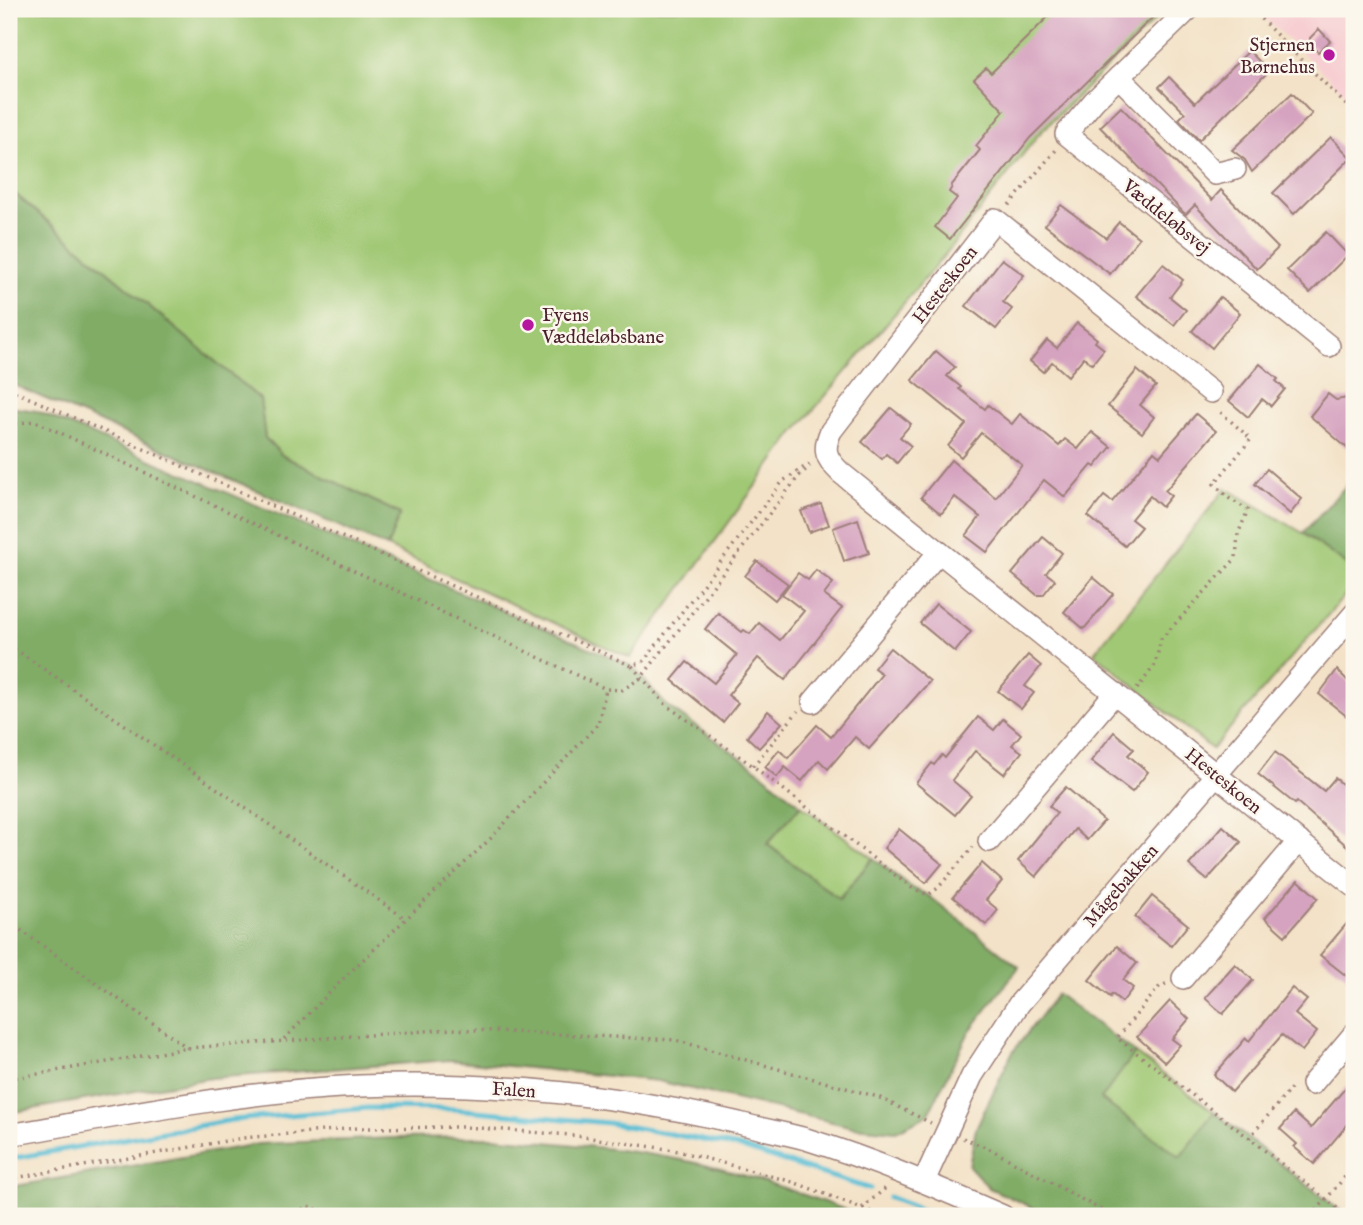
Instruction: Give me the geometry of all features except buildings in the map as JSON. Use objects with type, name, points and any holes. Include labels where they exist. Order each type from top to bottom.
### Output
[{"type":"street","points":[[1066,134],[1094,101],[1189,9]]},
{"type":"street","points":[[1119,77],[1215,174],[1235,169]]},
{"type":"street","name":"Væddeløbsvej","points":[[1066,134],[1329,346]]},
{"type":"street","points":[[995,219],[1211,393]]},
{"type":"street","name":"Hesteskoen","points":[[995,219],[831,431],[825,453],[841,473],[1354,886]]},
{"type":"street","points":[[813,702],[939,552]]},
{"type":"street","name":"Mågebakken","points":[[924,1181],[972,1076],[1019,1003],[1354,614]]},
{"type":"street","points":[[989,841],[1120,697]]},
{"type":"street","points":[[1183,978],[1299,841]]},
{"type":"street","points":[[1311,1084],[1354,1034]]},
{"type":"street","name":"Falen","points":[[9,1135],[239,1097],[360,1086],[471,1086],[576,1094],[680,1109],[805,1139],[924,1181],[1003,1216]]},
{"type":"path","points":[[1251,9],[1354,113]]},
{"type":"path","points":[[995,219],[1054,154],[1066,134]]},
{"type":"path","points":[[9,389],[632,666],[666,705],[753,766],[912,888],[928,895],[938,888],[976,842],[989,841]]},
{"type":"path","points":[[1120,697],[1155,665],[1161,639],[1236,558],[1238,534],[1248,510],[1230,499],[1214,484],[1251,439],[1211,404],[1211,393]]},
{"type":"path","points":[[9,424],[35,421],[606,689],[622,690],[641,678],[799,476],[825,453]]},
{"type":"path","points":[[632,666],[644,661],[783,481],[825,453]]},
{"type":"path","points":[[9,645],[407,919]]},
{"type":"path","points":[[282,1040],[490,839],[598,724],[606,689]]},
{"type":"path","points":[[753,766],[803,706],[813,702]]},
{"type":"path","points":[[9,922],[188,1048]]},
{"type":"path","points":[[1183,978],[1160,986],[1117,1038],[1348,1216]]},
{"type":"path","points":[[1250,1138],[1295,1084],[1311,1084]]},
{"type":"path","points":[[9,1179],[243,1138],[358,1128],[466,1127],[570,1135],[674,1150],[793,1182],[883,1216]]},
{"type":"path","points":[[1312,1216],[1354,1166]]},
{"type":"path","points":[[862,1208],[903,1174]]},
{"type":"path","points":[[282,1216],[308,1207],[346,1216]]},
{"type":"shaded area","name":"Stjernen Børnehus","points":[[1255,9],[1354,9],[1354,101]]},
{"type":"green space","name":"Fyens Væddeløbsbane","points":[[9,9],[1166,9],[1038,135],[948,251],[794,433],[630,658],[387,547],[400,514],[283,456],[265,438],[260,399],[9,189]]},
{"type":"green space","points":[[9,189],[260,399],[265,438],[283,456],[400,514],[387,547],[9,383]]},
{"type":"green space","points":[[9,407],[37,411],[632,666],[666,705],[753,766],[801,805],[767,844],[839,899],[873,858],[912,888],[928,895],[1019,967],[969,1032],[928,1115],[896,1131],[853,1127],[658,1081],[450,1060],[211,1078],[9,1113]]},
{"type":"green space","points":[[1354,477],[1354,570],[1303,533]]},
{"type":"green space","points":[[1226,488],[1303,533],[1354,570],[1354,585],[1212,749],[1094,653]]},
{"type":"green space","points":[[801,805],[873,858],[839,899],[767,844]]},
{"type":"green space","points":[[1057,994],[1135,1053],[1101,1099],[1180,1157],[1214,1112],[1347,1216],[1051,1216],[989,1188],[969,1166],[976,1128],[1012,1053]]},
{"type":"green space","points":[[1135,1053],[1214,1112],[1180,1157],[1100,1099]]},
{"type":"green space","points":[[494,1137],[679,1159],[765,1182],[862,1216],[9,1216],[9,1187],[258,1144]]},
{"type":"waterway","points":[[9,1159],[232,1120],[368,1108],[453,1109],[608,1123],[739,1147],[870,1189]]},
{"type":"waterway","points":[[889,1197],[936,1216]]},
{"type":"place","name":"Stjernen Børnehus","points":[[1329,55]]},
{"type":"place","name":"Fyens Væddeløbsbane","points":[[528,325]]}]
